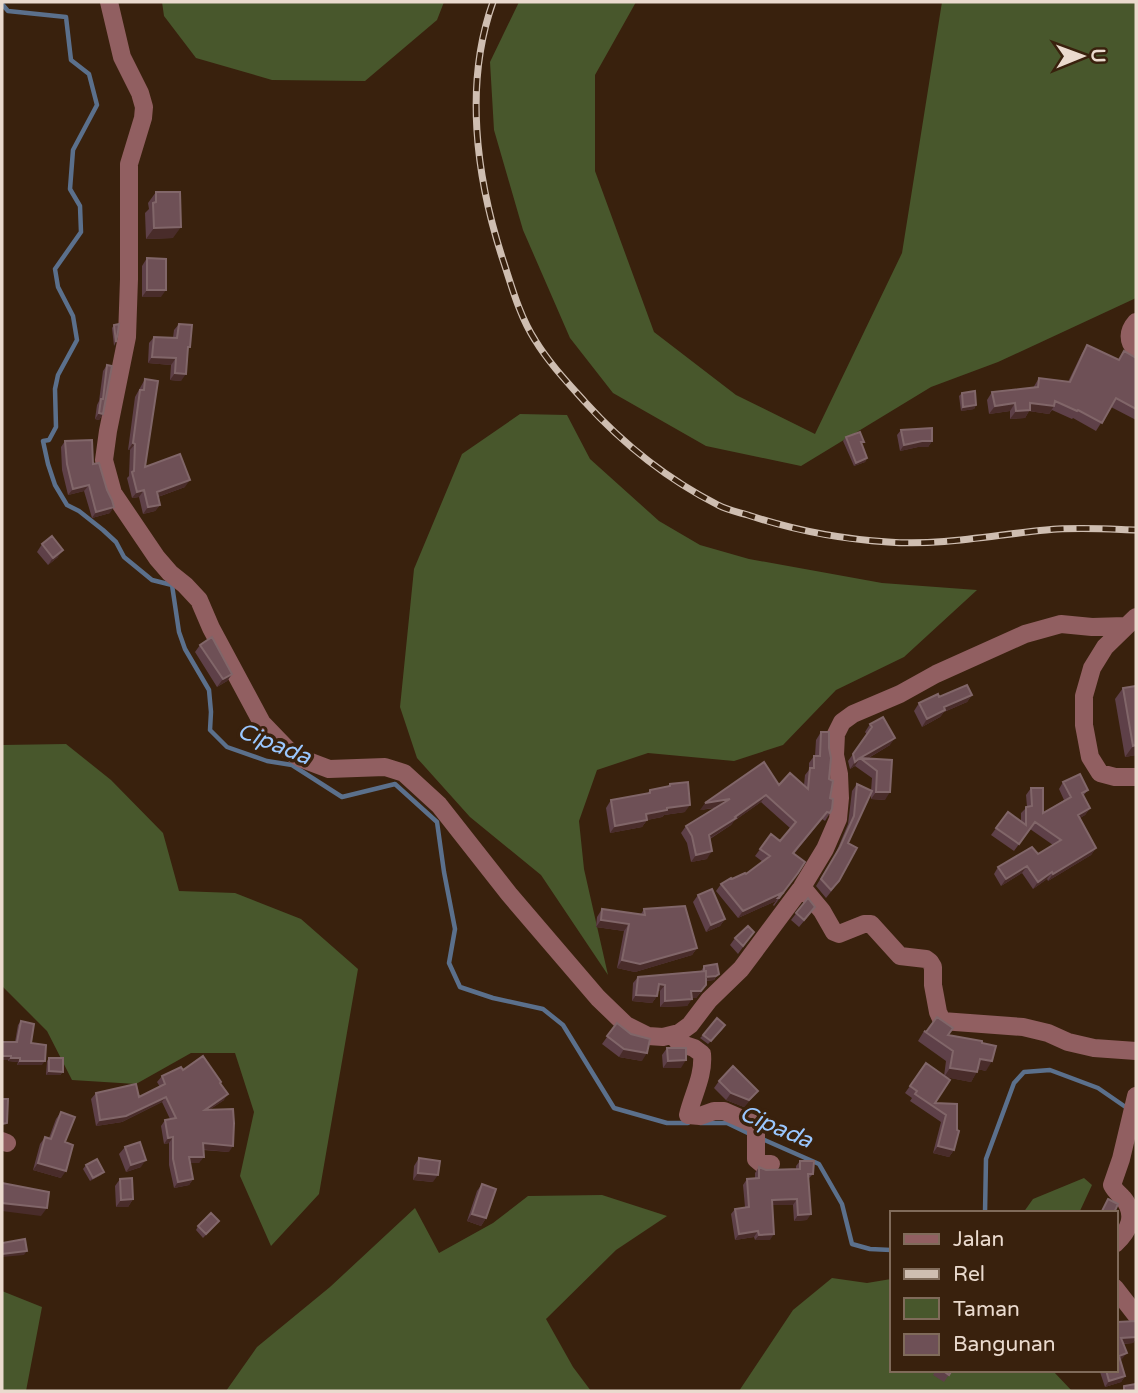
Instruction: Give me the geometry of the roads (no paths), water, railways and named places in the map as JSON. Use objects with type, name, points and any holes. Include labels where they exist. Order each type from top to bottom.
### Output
[{"type":"street","points":[[109,2],[122,57],[144,107],[129,163],[130,279],[127,337],[104,460],[113,493],[157,558],[199,600],[262,723],[289,751],[328,769],[385,767],[404,773],[439,805],[509,894],[607,1007],[626,1025],[648,1036],[679,1034],[741,969],[802,887],[825,849],[838,819],[840,798],[835,734],[842,722],[853,714],[1024,634],[1061,624],[1092,627],[1131,622]]},
{"type":"street","points":[[1136,322],[1129,335],[1136,350]]},
{"type":"street","points":[[1131,622],[1105,647],[1092,668],[1084,696],[1084,725],[1090,757],[1100,773],[1115,778],[1136,777]]},
{"type":"street","points":[[802,887],[822,911],[834,932],[839,934],[871,924],[900,956],[926,959],[930,962],[933,967],[938,1012],[942,1021],[1023,1027],[1094,1048],[1136,1051]]},
{"type":"street","points":[[673,1035],[679,1043],[702,1054],[699,1083],[688,1115],[700,1116],[724,1111],[749,1121],[756,1136],[756,1159],[762,1164],[771,1164]]},
{"type":"street","points":[[1117,1242],[1128,1228],[1131,1219],[1129,1207],[1112,1185],[1135,1099]]},
{"type":"street","points":[[1117,1290],[1136,1314]]},
{"type":"waterway","name":"Cipada","points":[[2,4],[8,11],[66,17],[71,60],[89,74],[97,105],[73,150],[70,189],[80,206],[81,232],[55,269],[58,287],[73,316],[77,340],[58,375],[55,389],[56,427],[49,440],[43,441],[55,485],[67,505],[103,530],[116,542],[124,557],[152,580],[172,585],[179,632],[185,649],[209,690],[210,730],[227,747],[267,761],[292,765],[342,797],[395,784],[437,822],[455,929],[449,963],[460,987],[493,998],[543,1009],[563,1025],[614,1108],[667,1123],[688,1123]]},
{"type":"waterway","name":"Cipada","points":[[985,1211],[986,1159],[1014,1083],[1024,1072],[1050,1070],[1098,1088],[1127,1108]]},
{"type":"waterway","name":"Cipada","points":[[700,1123],[727,1123],[752,1135]]},
{"type":"waterway","name":"Cipada","points":[[760,1138],[819,1164],[842,1204],[852,1244],[870,1249],[890,1250]]},
{"type":"railway","points":[[493,2],[479,65],[477,130],[486,194],[502,257],[520,310],[540,348],[585,402],[630,446],[681,484],[721,507],[782,525],[852,539],[928,543],[1057,529],[1136,530]]}]
